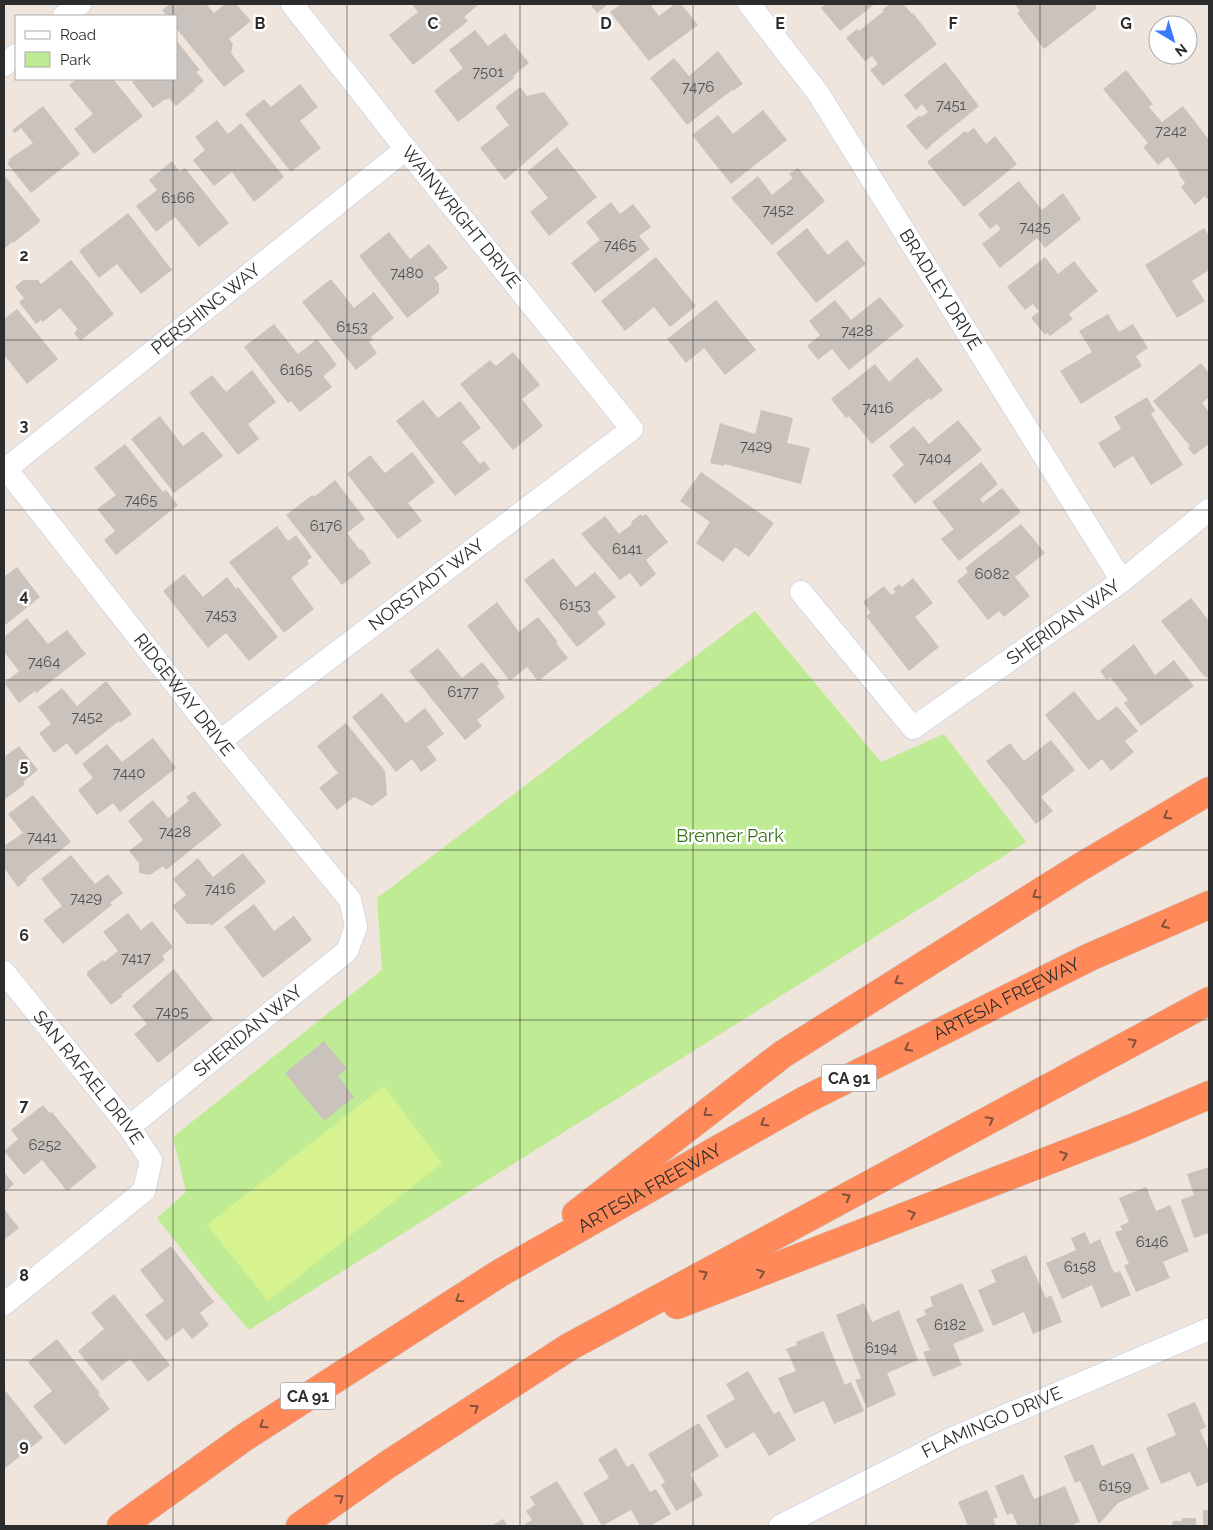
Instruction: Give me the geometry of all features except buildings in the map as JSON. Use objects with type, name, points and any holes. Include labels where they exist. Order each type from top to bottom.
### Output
[{"type":"highway","points":[[500,1273],[783,1054],[1077,869],[1209,791]]},
{"type":"highway","name":"ARTESIA FREEWAY","points":[[120,1526],[245,1436],[500,1273],[805,1100],[1090,957],[1209,905]]},
{"type":"highway","points":[[300,1526],[387,1465],[569,1347],[1209,1001]]},
{"type":"highway","points":[[569,1347],[1132,1128],[1209,1095]]},
{"type":"street","points":[[65,15],[80,4]]},
{"type":"street","name":"WAINWRIGHT DRIVE","points":[[292,4],[406,149],[632,429]]},
{"type":"street","name":"BRADLEY DRIVE","points":[[749,4],[818,93],[1122,581]]},
{"type":"street","points":[[4,65],[15,56]]},
{"type":"street","name":"PERSHING WAY","points":[[5,468],[406,149]]},
{"type":"street","name":"NORSTADT WAY","points":[[220,741],[632,429]]},
{"type":"street","name":"RIDGEWAY DRIVE","points":[[5,468],[220,741],[350,900],[356,927]]},
{"type":"street","name":"SHERIDAN WAY","points":[[801,592],[913,728],[1122,581],[1209,510]]},
{"type":"street","name":"SHERIDAN WAY","points":[[129,1127],[347,951],[356,927]]},
{"type":"street","name":"SAN RAFAEL DRIVE","points":[[4,972],[129,1127],[151,1160],[144,1191],[4,1304]]},
{"type":"street","name":"FLAMINGO DRIVE","points":[[780,1526],[953,1438],[1209,1328]]},
{"type":"green space","name":"Brenner Park","points":[[755,611],[881,762],[944,734],[1026,842],[249,1330],[204,1278],[157,1218],[186,1192],[173,1137],[382,970],[377,898]]},
{"type":"green space","points":[[384,1086],[442,1163],[268,1301],[207,1225]]}]
